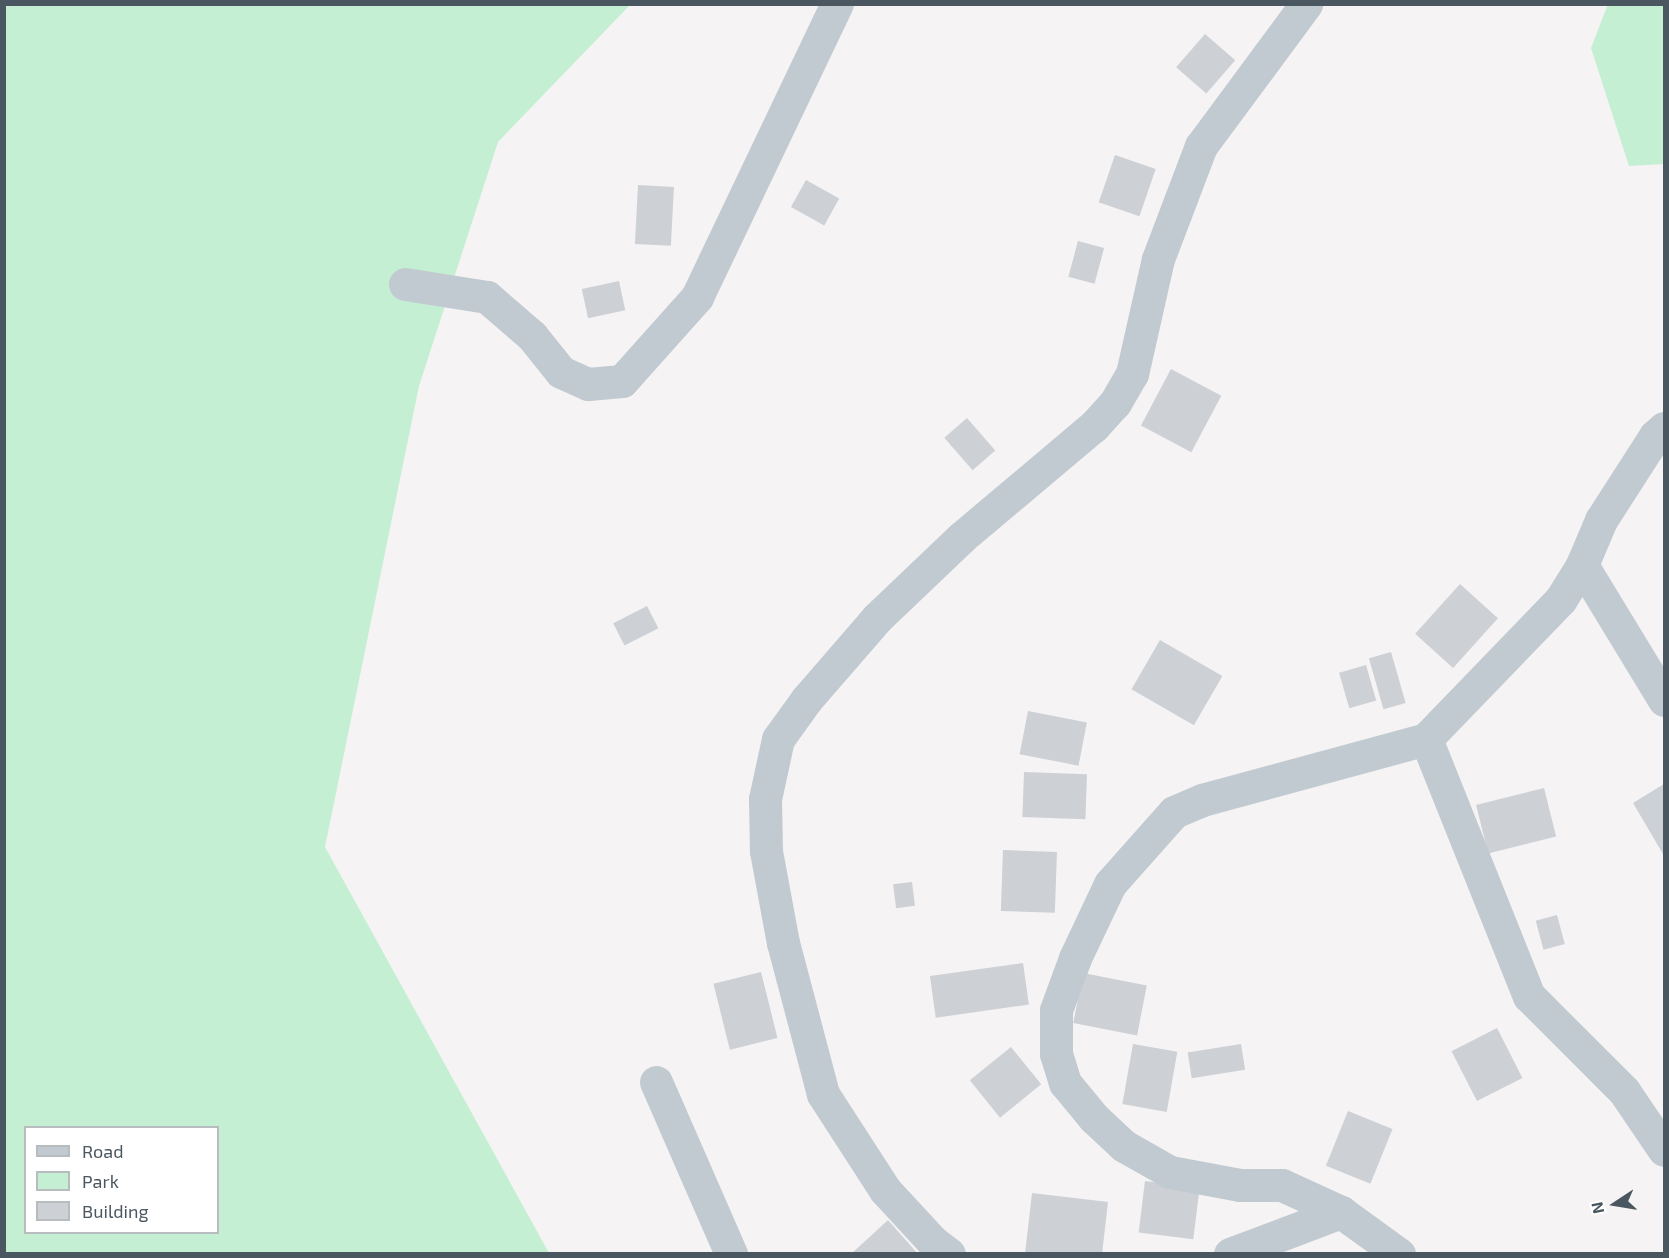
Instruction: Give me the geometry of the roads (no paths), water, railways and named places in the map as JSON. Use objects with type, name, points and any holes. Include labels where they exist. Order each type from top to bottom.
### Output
[{"type":"street","points":[[405,284],[487,297],[532,336],[561,372],[588,384],[622,381],[697,297],[837,4]]},
{"type":"street","points":[[949,1254],[933,1242],[885,1190],[823,1094],[783,943],[766,851],[765,799],[778,740],[806,700],[877,618],[962,537],[1094,426],[1114,403],[1132,374],[1158,259],[1201,146],[1306,4]]},
{"type":"street","points":[[1399,1254],[1341,1212],[1282,1185],[1240,1185],[1170,1172],[1124,1146],[1094,1118],[1065,1083],[1056,1054],[1056,1010],[1075,958],[1110,884],[1174,812],[1202,801],[1426,739],[1561,599],[1582,565],[1601,520],[1655,436],[1665,428]]},
{"type":"street","points":[[1582,565],[1665,700]]},
{"type":"street","points":[[1426,739],[1529,996],[1624,1091],[1665,1150]]},
{"type":"street","points":[[656,1082],[731,1254]]},
{"type":"street","points":[[1230,1254],[1281,1244],[1341,1212]]}]
